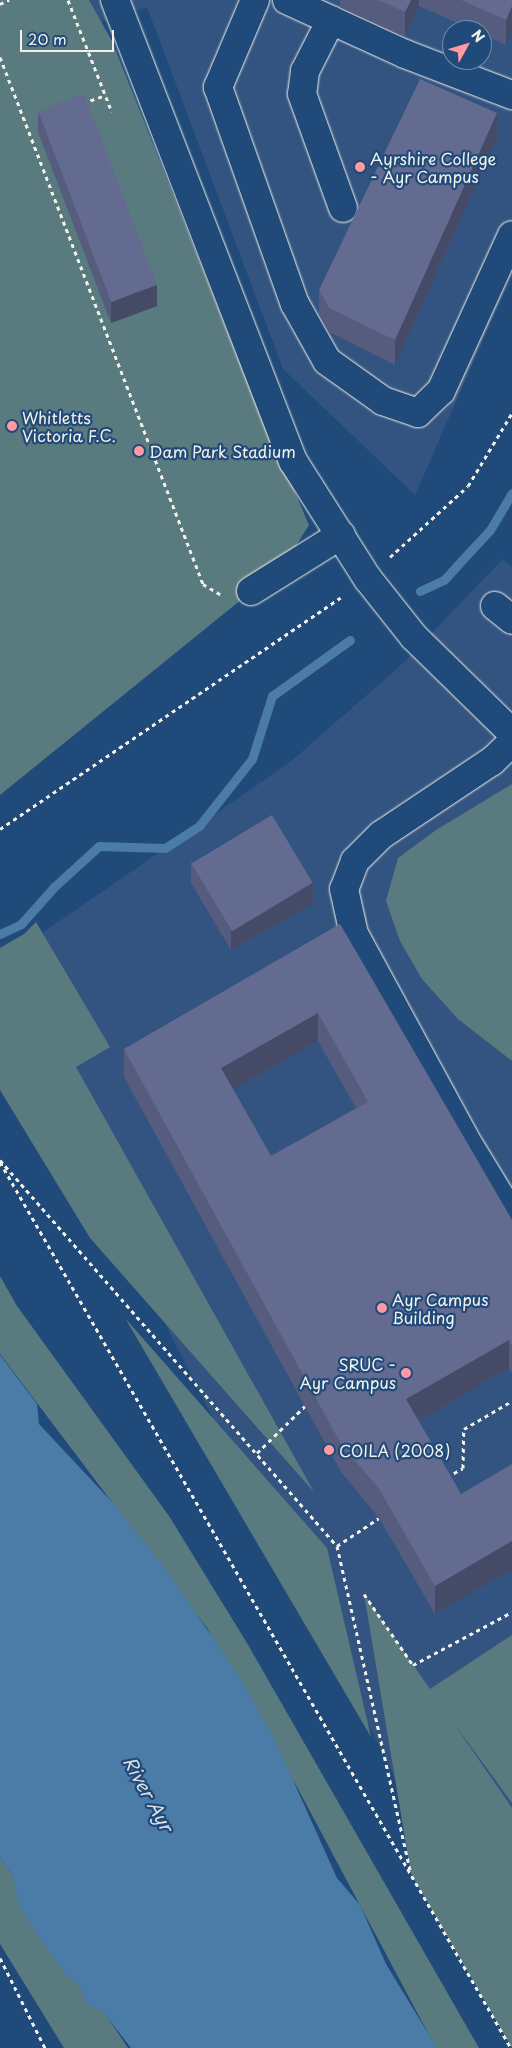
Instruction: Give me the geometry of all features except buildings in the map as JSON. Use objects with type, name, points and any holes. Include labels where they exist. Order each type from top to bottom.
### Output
[{"type":"lane","points":[[115,0],[293,461],[368,579],[414,637],[512,733]]},
{"type":"lane","points":[[255,0],[218,87],[295,304],[327,361],[383,401],[418,412],[441,391],[512,235]]},
{"type":"lane","points":[[287,0],[405,54],[512,95]]},
{"type":"lane","points":[[331,20],[305,70],[302,94],[343,208]]},
{"type":"lane","points":[[250,591],[341,536]]},
{"type":"lane","points":[[512,742],[492,760],[381,835],[355,861],[344,888],[354,934],[464,1137],[512,1216]]},
{"type":"path","points":[[0,4],[9,0]]},
{"type":"path","points":[[68,0],[112,112]]},
{"type":"path","points":[[0,57],[203,584],[221,595]]},
{"type":"path","points":[[74,106],[106,95]]},
{"type":"path","points":[[0,829],[368,579],[468,486],[512,413]]},
{"type":"path","points":[[0,1161],[337,1546],[411,1874]]},
{"type":"path","points":[[0,1161],[511,2048]]},
{"type":"path","points":[[439,1482],[463,1468],[464,1429],[512,1401]]},
{"type":"path","points":[[257,1453],[305,1406]]},
{"type":"path","points":[[337,1546],[378,1518]]},
{"type":"path","points":[[364,1594],[414,1665],[512,1612]]},
{"type":"path","points":[[0,1958],[45,2048]]},
{"type":"shaded area","name":"Ayrshire College - Ayr Campus","points":[[87,0],[512,0],[512,274],[415,495],[283,369],[147,7],[95,24]]},
{"type":"shaded area","points":[[503,559],[512,567],[512,2008],[0,998],[0,962],[289,763],[400,666]]},
{"type":"green space","name":"Dam Park Stadium","points":[[0,0],[89,0],[112,41],[246,378],[309,525],[284,565],[0,795]]},
{"type":"green space","points":[[512,784],[512,1061],[458,1019],[422,979],[400,941],[386,901],[398,858],[436,830]]},
{"type":"green space","points":[[36,922],[110,1047],[76,1067],[314,1492],[90,1238],[0,1090],[0,948],[24,934]]},
{"type":"green space","points":[[0,1276],[17,1306],[169,1516],[247,1643],[479,2048],[436,2048],[297,1787],[207,1628],[0,1354]]},
{"type":"green space","points":[[125,1318],[327,1548],[371,1737]]},
{"type":"green space","points":[[364,1594],[430,1689],[512,1635],[512,1803],[453,1722],[512,1808],[512,2048],[411,1874]]},
{"type":"green space","points":[[0,1858],[128,2048],[64,2048],[0,1944]]},
{"type":"water","name":"River Ayr","points":[[0,1355],[37,1404],[39,1424],[112,1502],[165,1568],[239,1676],[275,1740],[337,1878],[360,1905],[386,1964],[437,2048],[131,2048],[104,2013],[86,2003],[79,1985],[64,1973],[19,1907],[13,1875],[0,1858]]},
{"type":"waterway","points":[[420,591],[444,580],[490,530],[512,493]]},
{"type":"waterway","points":[[0,934],[21,924],[54,887],[99,846],[165,848],[199,826],[252,759],[272,696],[350,640]]},
{"type":"place","name":"Ayrshire College - Ayr Campus","points":[[360,167]]},
{"type":"place","name":"Whitletts Victoria F.C.","points":[[12,426]]},
{"type":"place","name":"Dam Park Stadium","points":[[139,451]]},
{"type":"place","name":"Ayr Campus Building","points":[[382,1308]]},
{"type":"place","name":"SRUC - Ayr Campus","points":[[406,1373]]},
{"type":"place","name":"COILA (2008)","points":[[329,1450]]}]
